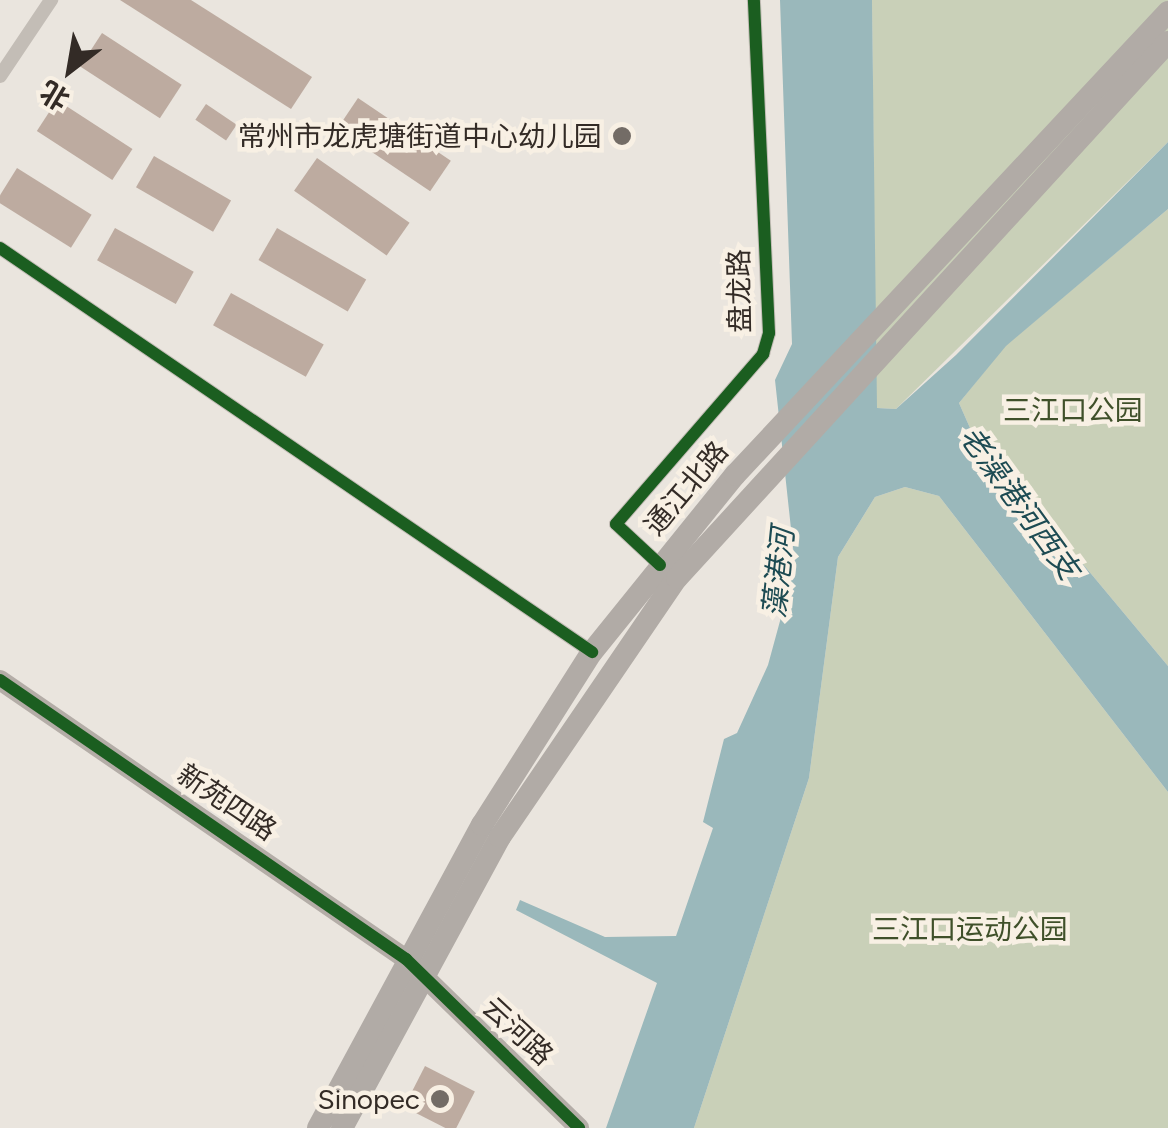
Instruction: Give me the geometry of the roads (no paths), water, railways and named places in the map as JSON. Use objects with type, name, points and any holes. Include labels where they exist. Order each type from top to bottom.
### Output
[{"type":"main road","name":"通江北路","points":[[318,1128],[592,652],[660,565],[768,440],[1168,12]]},
{"type":"main road","name":"通江北路","points":[[342,1128],[413,966],[608,671],[769,469],[1168,42]]},
{"type":"street","points":[[0,76],[51,0]]},
{"type":"street","name":"盘龙路","points":[[660,565],[616,524],[763,354],[768,333],[754,0]]},
{"type":"street","points":[[0,248],[592,652]]},
{"type":"street","name":"新苑四路","points":[[0,680],[413,966]]},
{"type":"street","name":"云河路","points":[[413,966],[579,1128]]},
{"type":"water","name":"老澡港河西支","points":[[780,0],[872,0],[877,408],[896,409],[956,355],[1168,142],[1168,209],[1006,346],[959,403],[989,471],[1017,485],[1168,666],[1168,792],[939,496],[905,487],[875,497],[838,557],[809,778],[694,1128],[606,1128],[657,983],[516,910],[520,900],[605,937],[676,936],[713,828],[703,822],[724,739],[737,733],[768,665],[795,566],[775,380],[792,344]]},
{"type":"place","name":"常州市龙虎塘街道中心幼儿园","points":[[622,136]]},
{"type":"place","name":"Sinopec","points":[[440,1099]]},
{"type":"park label","name":"三江口公园","points":[[1073,410]]},
{"type":"park label","name":"三江口运动公园","points":[[970,929]]},
{"type":"water label","name":"藻港河","points":[[779,573]]}]
